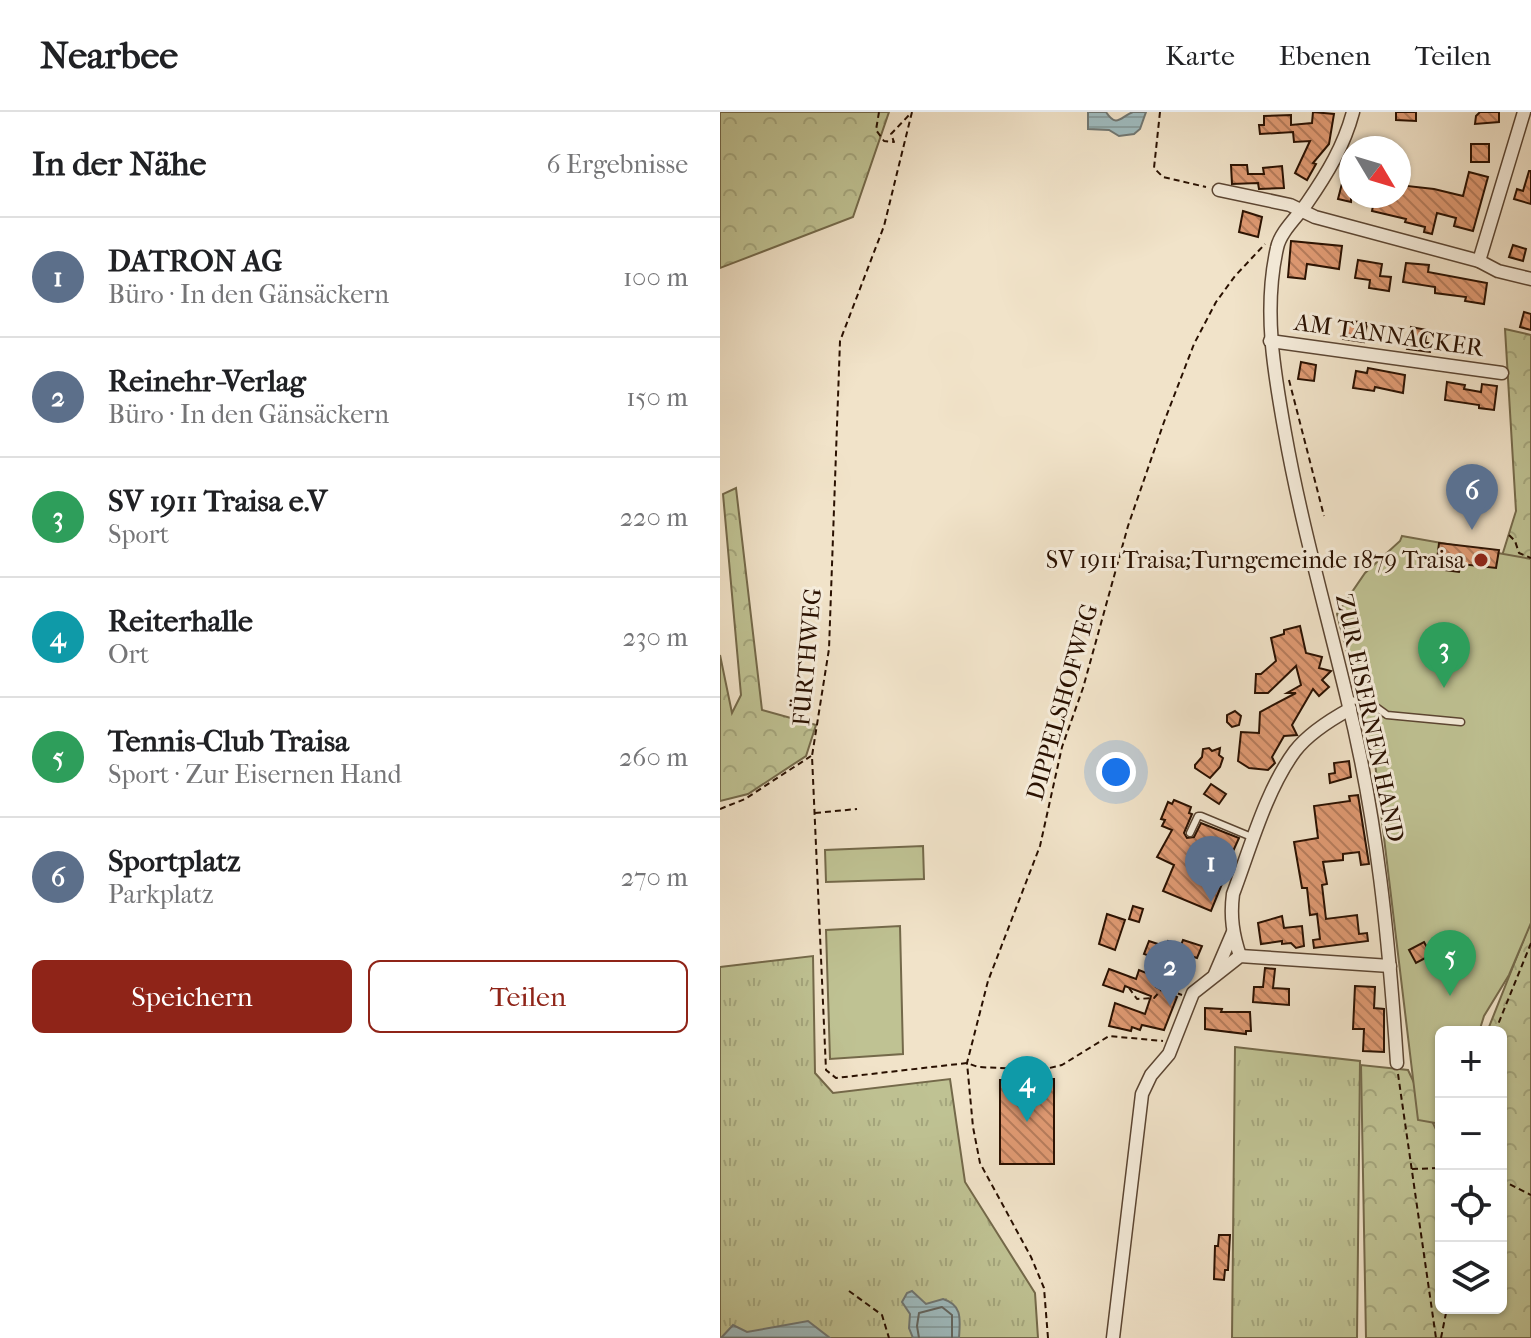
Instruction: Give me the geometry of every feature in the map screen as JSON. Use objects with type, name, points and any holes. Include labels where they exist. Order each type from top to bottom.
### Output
[{"type":"street","points":[[1277,244],[1336,158],[1353,112]]},
{"type":"street","points":[[1479,261],[1524,112]]},
{"type":"street","points":[[1219,190],[1290,205],[1315,217],[1479,261],[1498,271],[1531,279]]},
{"type":"street","name":"ZUR EISERNEN HAND","points":[[1277,244],[1271,293],[1270,341],[1292,470],[1349,705],[1377,843],[1397,1063]]},
{"type":"street","name":"AM TANNACKER","points":[[1270,341],[1502,373]]},
{"type":"street","points":[[1240,956],[1233,932],[1233,894],[1282,772],[1296,749],[1349,705]]},
{"type":"street","points":[[1215,975],[1233,932]]},
{"type":"street","points":[[1113,1338],[1142,1094],[1174,1042],[1190,999],[1197,989],[1240,956],[1390,966]]},
{"type":"lane","points":[[1349,705],[1369,702],[1387,715],[1461,722]]},
{"type":"lane","points":[[1190,833],[1198,816],[1201,816],[1254,838]]},
{"type":"path","points":[[879,112],[876,130],[884,141],[894,142],[891,134],[912,113]]},
{"type":"path","points":[[1160,112],[1154,168],[1163,177],[1219,190]]},
{"type":"path","name":"FÜRTHWEG","points":[[912,113],[884,226],[840,341],[829,649],[812,756],[826,1070],[836,1078],[967,1063]]},
{"type":"path","name":"DIPPELSHOFWEG","points":[[1048,1338],[1044,1288],[1031,1257],[980,1163],[967,1063],[988,981],[1040,846],[1062,747],[1083,688],[1128,526],[1164,422],[1194,344],[1216,302],[1261,247],[1267,243],[1277,244]]},
{"type":"path","points":[[1287,371],[1324,516]]},
{"type":"path","points":[[1509,535],[1519,553],[1531,558]]},
{"type":"path","points":[[720,809],[745,799],[812,756]]},
{"type":"path","points":[[813,813],[857,809]]},
{"type":"path","points":[[1497,1026],[1531,943]]},
{"type":"path","points":[[1129,988],[1137,999],[1154,998],[1163,988],[1190,999]]},
{"type":"path","points":[[967,1063],[978,1067],[1041,1070],[1062,1065],[1109,1036],[1174,1042]]},
{"type":"path","points":[[1397,1063],[1436,1338]]},
{"type":"path","points":[[1412,1169],[1435,1168]]},
{"type":"path","points":[[1507,1183],[1531,1195]]},
{"type":"path","points":[[849,1291],[882,1315],[889,1338]]},
{"type":"path","points":[[1441,1338],[1446,1314]]},
{"type":"green space","points":[[720,112],[889,112],[853,217],[720,268]]},
{"type":"green space","points":[[1505,329],[1531,335],[1531,579],[1497,572],[1516,511]]},
{"type":"green space","points":[[736,488],[762,710],[816,725],[806,756],[748,794],[720,801],[720,655],[732,713],[741,695],[723,494]]},
{"type":"green space","points":[[1402,536],[1531,559],[1531,923],[1509,975],[1481,1026],[1435,1026],[1435,1123],[1418,1120],[1375,763],[1337,614],[1365,573]]},
{"type":"green space","points":[[923,846],[924,879],[826,882],[825,850]]},
{"type":"green space","points":[[1531,921],[1531,1338],[1366,1338],[1361,1065],[1408,1070],[1435,1127],[1435,1314],[1507,1314],[1507,1026],[1489,1026]]},
{"type":"green space","points":[[900,926],[903,1054],[830,1059],[826,930]]},
{"type":"green space","points":[[813,956],[815,1073],[833,1093],[950,1079],[965,1182],[1035,1293],[1038,1338],[720,1338],[720,967]]},
{"type":"green space","points":[[1235,1047],[1360,1061],[1357,1338],[1232,1338]]},
{"type":"water","points":[[1088,112],[1106,112],[1116,121],[1133,112],[1146,112],[1140,129],[1134,134],[1119,136],[1109,130],[1088,129]]},
{"type":"water","points":[[912,1291],[926,1304],[943,1299],[954,1305],[959,1314],[959,1338],[913,1338],[909,1328],[910,1314],[902,1302]]},
{"type":"water","points":[[808,1321],[830,1338],[721,1338],[733,1325],[747,1332]]},
{"type":"building","points":[[1313,112],[1334,114],[1329,144],[1313,163],[1316,164],[1307,180],[1295,173],[1310,141],[1294,142],[1293,132],[1260,134],[1259,125],[1264,125],[1264,116],[1291,115],[1291,125],[1312,123]]},
{"type":"building","points":[[1396,112],[1416,112],[1416,121],[1396,120]]},
{"type":"building","points":[[1480,112],[1499,112],[1499,122],[1475,124]]},
{"type":"building","points":[[1471,144],[1489,144],[1489,162],[1471,162]]},
{"type":"building","points":[[1231,165],[1247,165],[1248,174],[1264,174],[1263,168],[1282,166],[1284,188],[1259,189],[1258,183],[1232,184]]},
{"type":"building","points":[[1529,171],[1531,204],[1514,199],[1517,189],[1523,191]]},
{"type":"building","points":[[1469,172],[1488,177],[1473,231],[1454,226],[1456,218],[1437,213],[1432,234],[1424,232],[1425,227],[1405,222],[1406,219],[1372,211],[1373,208],[1411,208],[1411,186],[1463,196]]},
{"type":"building","points":[[1243,211],[1262,217],[1258,237],[1239,232]]},
{"type":"building","points":[[1291,241],[1342,246],[1339,269],[1307,264],[1305,279],[1288,277]]},
{"type":"building","points":[[1513,245],[1526,249],[1523,261],[1509,257]]},
{"type":"building","points":[[1358,260],[1382,264],[1380,276],[1391,277],[1389,291],[1369,288],[1370,280],[1355,278]]},
{"type":"building","points":[[1406,263],[1429,265],[1428,272],[1487,283],[1484,304],[1465,301],[1466,297],[1435,293],[1435,287],[1403,282]]},
{"type":"building","points":[[1524,312],[1531,314],[1531,330],[1520,327]]},
{"type":"building","points":[[1345,320],[1367,323],[1364,342],[1343,339]]},
{"type":"building","points":[[1411,327],[1427,330],[1425,343],[1431,343],[1430,352],[1407,349]]},
{"type":"building","points":[[1301,362],[1316,365],[1314,381],[1298,379]]},
{"type":"building","points":[[1368,368],[1405,375],[1403,393],[1375,387],[1374,391],[1353,388],[1356,371],[1367,373]]},
{"type":"building","points":[[1447,382],[1481,392],[1482,384],[1497,386],[1494,410],[1445,400]]},
{"type":"building","points":[[1439,543],[1499,550],[1496,568],[1461,564],[1459,572],[1436,569]]},
{"type":"building","points":[[1300,626],[1306,653],[1322,657],[1319,668],[1331,671],[1322,680],[1329,687],[1319,696],[1313,689],[1292,725],[1297,735],[1284,736],[1272,757],[1275,763],[1268,770],[1249,768],[1238,761],[1241,732],[1259,733],[1260,712],[1296,693],[1287,693],[1301,685],[1296,666],[1268,693],[1255,693],[1256,674],[1261,674],[1276,661],[1271,638],[1284,634],[1284,630]]},
{"type":"building","points":[[1235,711],[1241,716],[1239,725],[1232,727],[1227,722],[1227,715]]},
{"type":"building","points":[[1220,748],[1219,755],[1223,758],[1210,778],[1195,768],[1203,749],[1212,751]]},
{"type":"building","points":[[1349,761],[1351,777],[1330,783],[1329,774],[1335,773],[1334,763]]},
{"type":"building","points":[[1211,784],[1226,794],[1219,804],[1204,794]]},
{"type":"building","points":[[1358,795],[1369,864],[1361,865],[1359,852],[1343,854],[1343,860],[1323,862],[1327,884],[1322,885],[1326,919],[1357,915],[1359,934],[1367,933],[1368,941],[1314,948],[1313,940],[1320,939],[1317,914],[1310,915],[1307,888],[1302,888],[1294,842],[1318,838],[1314,806],[1350,801],[1349,796]]},
{"type":"building","points":[[1174,800],[1191,807],[1189,813],[1192,814],[1184,833],[1187,838],[1194,837],[1201,823],[1239,838],[1230,858],[1235,860],[1230,875],[1226,874],[1211,911],[1163,891],[1174,865],[1157,857],[1172,830],[1162,826],[1165,820],[1161,819],[1168,802],[1172,804]]},
{"type":"building","points":[[1133,906],[1143,909],[1139,922],[1129,919]]},
{"type":"building","points":[[1107,914],[1125,920],[1115,950],[1099,944]]},
{"type":"building","points":[[1282,916],[1284,928],[1302,926],[1304,946],[1296,948],[1291,943],[1282,944],[1282,941],[1261,944],[1258,923]]},
{"type":"building","points":[[1183,940],[1202,946],[1197,958],[1188,955],[1182,968],[1144,954],[1149,941],[1164,946],[1168,941],[1181,945]]},
{"type":"building","points":[[1424,942],[1431,955],[1416,963],[1409,950]]},
{"type":"building","points":[[1265,968],[1275,969],[1273,988],[1289,989],[1289,1005],[1253,1002],[1254,987],[1263,987]]},
{"type":"building","points":[[1109,969],[1136,979],[1139,970],[1159,978],[1156,987],[1177,997],[1164,1030],[1142,1025],[1140,1030],[1132,1027],[1131,1031],[1109,1026],[1115,1003],[1145,1014],[1151,996],[1125,986],[1123,992],[1103,985]]},
{"type":"building","points":[[1355,986],[1375,987],[1374,1008],[1384,1009],[1384,1052],[1363,1051],[1364,1029],[1353,1029]]},
{"type":"building","points":[[1205,1008],[1222,1009],[1221,1012],[1250,1012],[1251,1031],[1246,1031],[1246,1034],[1205,1029]]},
{"type":"building","points":[[1054,1079],[1054,1164],[1000,1164],[1000,1080]]},
{"type":"building","points":[[1219,1235],[1230,1235],[1228,1270],[1225,1270],[1224,1280],[1214,1279],[1215,1246],[1218,1246]]},
{"type":"place","name":"Sportplatz","points":[[1472,530]]},
{"type":"place","name":"SV 1911 Traisa;Turngemeinde 1879 Traisa","points":[[1481,560]]},
{"type":"place","name":"SV 1911 Traisa e.V","points":[[1444,688]]},
{"type":"place","name":"DATRON AG","points":[[1211,902]]},
{"type":"place","name":"Tennis-Club Traisa","points":[[1450,996]]},
{"type":"place","name":"Reinehr-Verlag","points":[[1170,1006]]},
{"type":"place","name":"Reiterhalle","points":[[1027,1122]]}]
